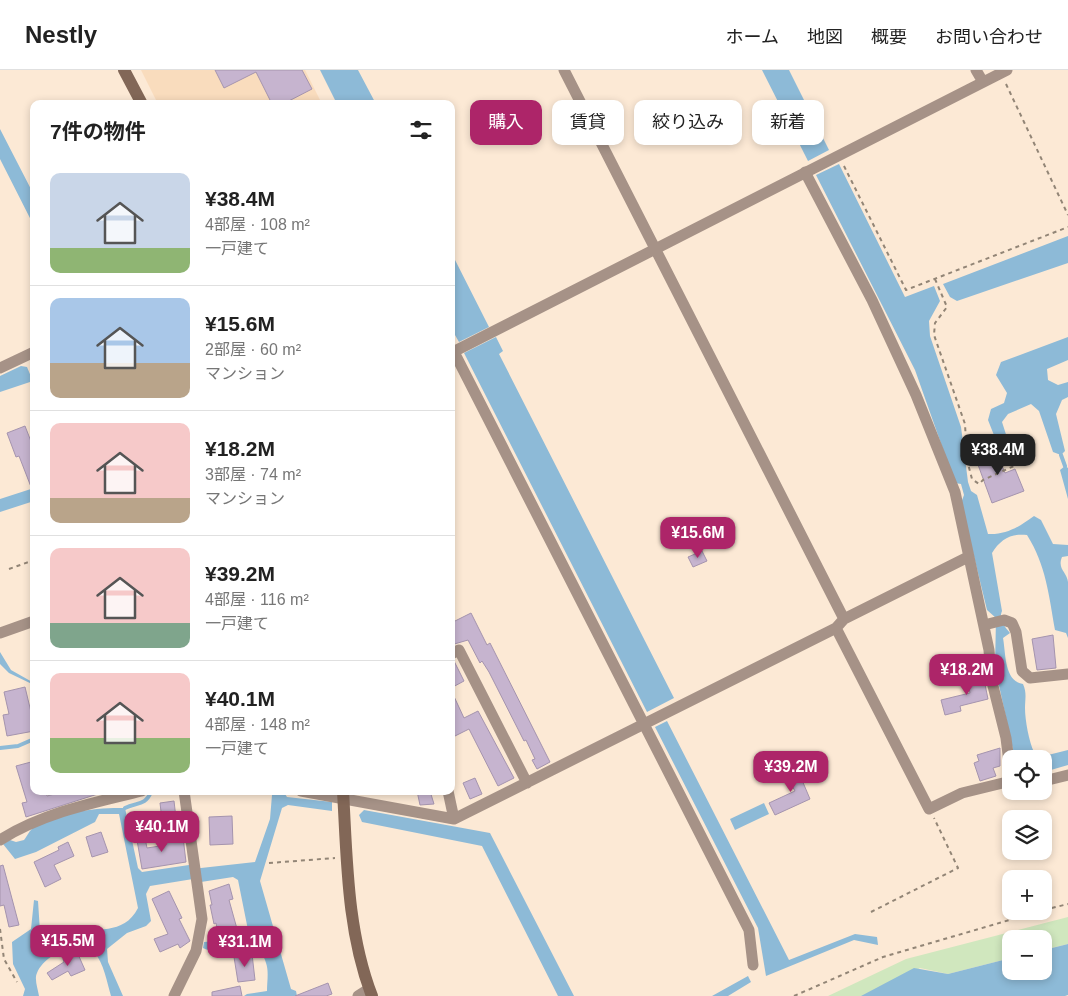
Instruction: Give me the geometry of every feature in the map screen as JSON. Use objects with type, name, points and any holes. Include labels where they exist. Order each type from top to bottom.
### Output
[{"type":"street","points":[[124,70],[140,100]]},
{"type":"street","points":[[564,70],[655,249],[929,809],[962,793],[1002,782]]},
{"type":"street","points":[[976,70],[983,82]]},
{"type":"street","points":[[455,351],[1004,71]]},
{"type":"street","points":[[805,172],[872,300],[916,395],[954,492],[968,557],[993,623],[989,650],[991,678],[1007,750]]},
{"type":"street","points":[[0,368],[30,354]]},
{"type":"street","points":[[455,356],[749,930],[753,965]]},
{"type":"street","points":[[347,795],[454,819],[660,716],[968,557]]},
{"type":"street","points":[[0,633],[30,622]]},
{"type":"street","points":[[993,623],[1012,623],[1016,632],[1022,671],[1030,678],[1068,674]]},
{"type":"street","points":[[455,652],[459,650],[526,783]]},
{"type":"street","points":[[1052,779],[1068,776]]},
{"type":"street","points":[[0,840],[22,826],[56,813],[126,795]]},
{"type":"street","points":[[174,996],[196,951],[202,919],[185,795]]},
{"type":"street","points":[[343,795],[350,899],[366,994]]},
{"type":"street","points":[[449,795],[454,819]]},
{"type":"path","points":[[1004,71],[1068,215]]},
{"type":"path","points":[[840,156],[906,290],[1068,227]]},
{"type":"path","points":[[935,279],[947,307],[935,323],[934,335],[965,424],[967,460],[972,479],[979,484],[1014,466]]},
{"type":"path","points":[[9,569],[30,561]]},
{"type":"path","points":[[872,912],[958,868],[929,809]]},
{"type":"path","points":[[269,863],[347,857]]},
{"type":"path","points":[[1052,908],[1068,904]]},
{"type":"path","points":[[794,996],[884,957],[1011,920]]},
{"type":"path","points":[[0,929],[4,959],[17,982]]},
{"type":"shaded area","points":[[141,70],[305,70],[320,100],[156,100]]},
{"type":"green space","points":[[1068,917],[1068,944],[1052,948],[1052,930],[1018,930]]},
{"type":"green space","points":[[1002,934],[1002,960],[948,974],[920,968],[870,996],[828,996],[906,959]]},
{"type":"water","points":[[320,70],[358,70],[374,100],[335,100]]},
{"type":"water","points":[[762,70],[789,70],[804,100],[777,100]]},
{"type":"water","points":[[0,129],[30,187],[30,218],[0,159]]},
{"type":"water","points":[[824,140],[829,150],[808,161],[800,145],[824,145]]},
{"type":"water","points":[[839,164],[905,297],[934,286],[940,301],[929,321],[930,336],[961,427],[968,482],[971,491],[977,495],[988,534],[1012,530],[1034,516],[1041,520],[1053,544],[1068,545],[1068,556],[1062,557],[1061,568],[1068,582],[1068,638],[1066,633],[1055,630],[1043,569],[1027,535],[1016,535],[1006,538],[992,553],[1002,611],[1001,621],[1010,633],[1003,638],[1007,666],[1012,678],[1023,684],[1024,687],[1026,719],[1033,750],[1013,750],[995,667],[996,618],[987,610],[961,503],[964,495],[961,484],[955,483],[915,370],[816,175]]},
{"type":"water","points":[[1068,236],[1068,263],[957,301],[950,297],[943,284]]},
{"type":"water","points":[[455,260],[489,327],[459,342],[455,335]]},
{"type":"water","points":[[496,337],[503,351],[499,354],[674,698],[647,712],[464,353]]},
{"type":"water","points":[[1068,337],[1068,360],[1047,369],[1048,380],[1058,385],[1068,382],[1068,397],[1062,400],[1056,414],[1065,451],[1061,455],[1053,452],[1039,411],[1031,404],[1008,414],[1002,422],[1013,456],[1009,461],[1003,458],[988,420],[991,409],[1004,403],[1007,393],[996,375],[1001,362]]},
{"type":"water","points":[[21,366],[27,367],[30,374],[30,382],[0,392],[0,376]]},
{"type":"water","points":[[1065,466],[1068,468],[1068,499],[1060,470]]},
{"type":"water","points":[[30,489],[30,502],[0,512],[0,499]]},
{"type":"water","points":[[0,652],[11,670],[30,681],[30,683],[9,673],[0,664]]},
{"type":"water","points":[[667,721],[789,960],[855,934],[877,937],[878,945],[854,940],[766,976],[758,928],[655,727]]},
{"type":"water","points":[[1068,750],[1068,765],[1052,770],[1052,754]]},
{"type":"water","points":[[272,795],[286,795],[287,797],[332,802],[332,811],[288,805],[282,808],[260,881],[291,989],[296,991],[297,996],[244,996],[267,991],[267,969],[262,954],[247,948],[211,951],[203,948],[204,942],[242,939],[249,935],[238,880],[233,877],[201,882],[193,879],[150,886],[146,894],[151,921],[146,926],[127,933],[107,949],[108,962],[123,996],[111,996],[103,967],[94,952],[80,946],[62,950],[46,960],[36,975],[39,996],[23,996],[25,989],[13,964],[12,942],[31,929],[34,900],[38,901],[41,947],[45,951],[61,940],[81,932],[117,927],[132,917],[138,908],[119,814],[99,814],[95,822],[36,852],[15,859],[3,844],[10,840],[16,842],[24,840],[33,828],[65,814],[103,808],[125,808],[138,868],[142,872],[189,865],[192,869],[255,862],[270,819]]},
{"type":"water","points":[[764,803],[769,814],[735,830],[730,819]]},
{"type":"water","points":[[364,810],[490,833],[574,996],[558,996],[482,846],[362,822],[359,815]]},
{"type":"water","points":[[1068,944],[1068,995],[1065,996],[861,996],[914,968],[948,974],[1002,960],[1002,980],[1052,980],[1052,948]]},
{"type":"water","points":[[748,976],[751,982],[728,996],[712,996]]},
{"type":"building","points":[[215,70],[302,70],[312,89],[291,100],[270,100],[256,72],[224,88]]},
{"type":"building","points":[[25,426],[30,439],[30,484],[19,456],[16,457],[7,433]]},
{"type":"building","points":[[992,443],[1005,473],[1015,469],[1024,491],[992,503],[977,462],[984,458],[980,448]]},
{"type":"building","points":[[702,551],[707,561],[693,567],[688,557]]},
{"type":"building","points":[[471,613],[487,645],[490,643],[550,762],[537,769],[532,760],[535,759],[526,740],[524,741],[482,661],[480,663],[468,640],[455,644],[455,621]]},
{"type":"building","points":[[1053,635],[1056,668],[1037,670],[1032,639]]},
{"type":"building","points":[[455,663],[464,681],[455,686]]},
{"type":"building","points":[[983,675],[988,699],[960,706],[961,711],[945,715],[941,700],[970,693],[967,679]]},
{"type":"building","points":[[25,687],[30,708],[30,732],[7,736],[3,715],[9,714],[4,692]]},
{"type":"building","points":[[455,699],[464,718],[478,711],[514,778],[498,786],[469,729],[455,736]]},
{"type":"building","points":[[1000,748],[1000,766],[993,768],[996,776],[980,781],[974,763],[979,761],[977,755]]},
{"type":"building","points":[[30,762],[30,795],[95,795],[26,817],[22,803],[27,802],[16,766]]},
{"type":"building","points":[[796,766],[810,799],[775,815],[769,803],[795,791],[784,772]]},
{"type":"building","points":[[475,778],[482,794],[470,799],[463,783]]},
{"type":"building","points":[[418,795],[431,795],[434,804],[420,805]]},
{"type":"building","points":[[174,801],[176,818],[162,820],[160,803]]},
{"type":"building","points":[[232,816],[233,844],[210,845],[209,817]]},
{"type":"building","points":[[101,832],[108,852],[92,857],[86,837]]},
{"type":"building","points":[[183,837],[186,862],[142,869],[137,840],[145,838],[147,848],[166,845],[166,840]]},
{"type":"building","points":[[68,842],[74,856],[54,865],[61,879],[45,887],[34,862],[59,850],[58,847]]},
{"type":"building","points":[[3,865],[19,925],[9,927],[4,905],[0,906],[0,866]]},
{"type":"building","points":[[229,884],[233,899],[229,900],[239,936],[219,939],[210,905],[212,905],[209,891]]},
{"type":"building","points":[[169,891],[182,918],[179,919],[190,941],[180,948],[178,944],[160,952],[154,939],[168,934],[152,899]]},
{"type":"building","points":[[77,952],[85,970],[71,976],[68,971],[52,980],[47,973],[64,962],[63,959]]},
{"type":"building","points":[[252,954],[255,980],[238,982],[234,957]]},
{"type":"building","points":[[328,983],[332,994],[326,996],[295,996]]},
{"type":"building","points":[[240,986],[242,996],[212,996],[212,992]]},
{"type":"waterway","points":[[1061,455],[1065,466]]},
{"type":"waterway","points":[[0,748],[18,746],[30,741]]},
{"type":"waterway","points":[[125,808],[143,802],[150,795]]}]
